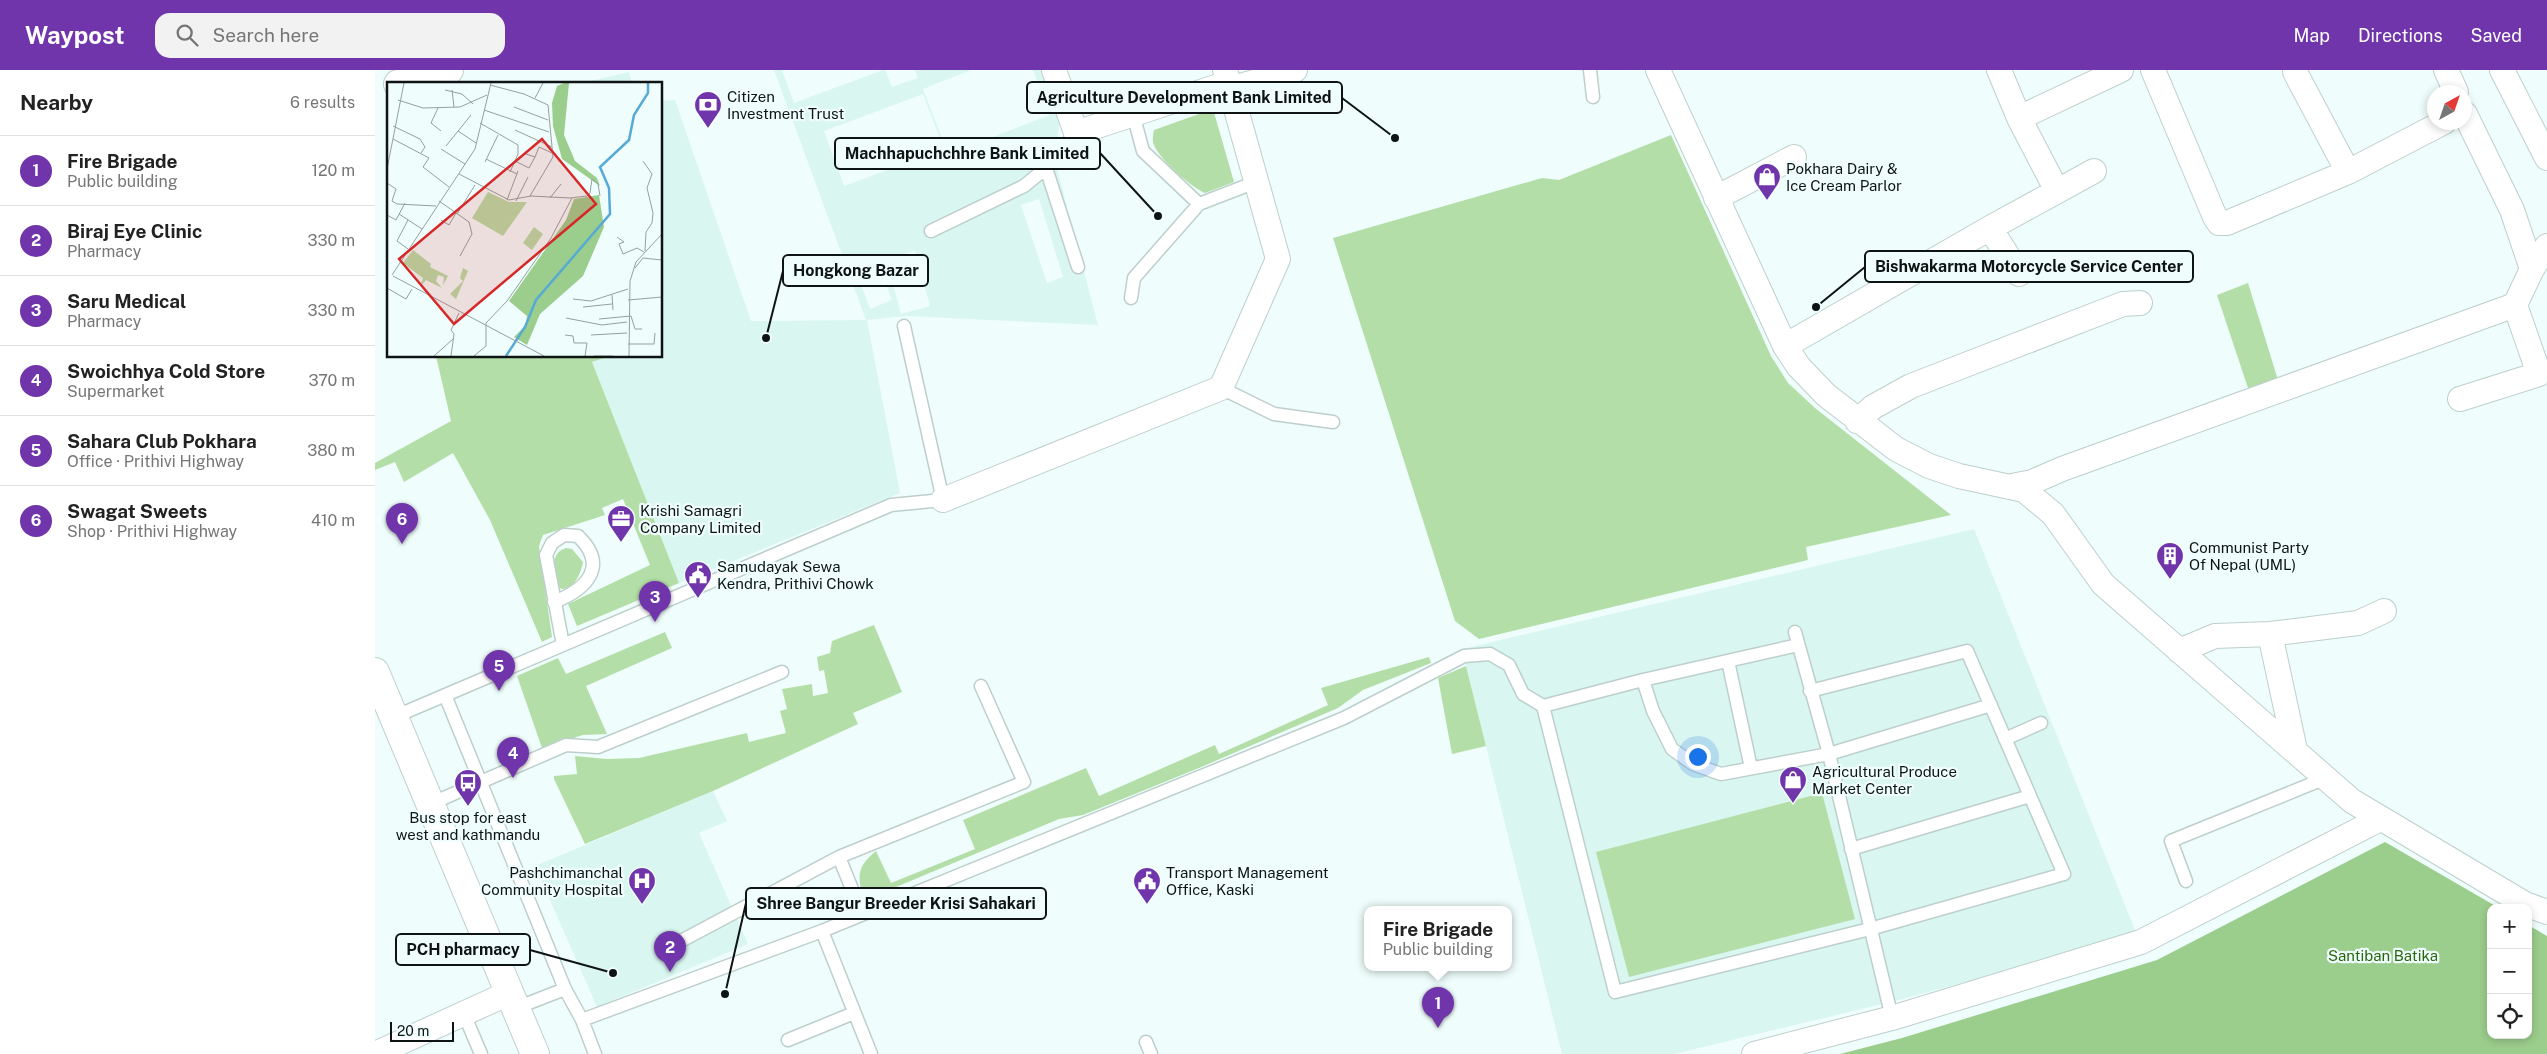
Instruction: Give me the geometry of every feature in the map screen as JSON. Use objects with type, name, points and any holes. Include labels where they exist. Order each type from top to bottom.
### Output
[{"type":"main road","points":[[405,82],[449,70]]},
{"type":"main road","points":[[375,672],[535,1054]]},
{"type":"street","points":[[1054,70],[1077,133],[1228,81],[1295,70]]},
{"type":"street","points":[[1658,70],[1785,346],[1799,366],[1826,395],[1897,449],[1929,466],[1959,476],[2024,490],[2053,514],[2103,584],[2352,801],[2525,904],[2547,912]]},
{"type":"street","points":[[1999,70],[2019,118],[2057,190]]},
{"type":"street","points":[[2019,118],[2121,70]]},
{"type":"street","points":[[2153,70],[2219,223],[2227,224],[2348,172],[2429,130]]},
{"type":"street","points":[[2446,70],[2453,85]]},
{"type":"street","points":[[2502,70],[2547,158]]},
{"type":"street","points":[[2295,72],[2348,172]]},
{"type":"street","points":[[943,500],[1221,388],[1278,259],[1228,81]]},
{"type":"street","points":[[2472,128],[2513,210],[2532,269]]},
{"type":"street","points":[[1716,198],[1794,157]]},
{"type":"street","points":[[1785,346],[2057,190],[2094,171]]},
{"type":"street","points":[[1990,228],[2019,274]]},
{"type":"street","points":[[2460,399],[2539,374],[2515,305],[2532,269],[2547,246]]},
{"type":"street","points":[[1857,420],[1873,408],[1911,386],[2123,304],[2140,303]]},
{"type":"street","points":[[2012,486],[2032,482],[2062,469],[2515,305]]},
{"type":"street","points":[[2179,651],[2215,636],[2270,634],[2358,623],[2383,612]]},
{"type":"street","points":[[2270,634],[2295,750]]},
{"type":"street","points":[[1754,1054],[1892,1018],[2141,942],[2380,819]]},
{"type":"street","points":[[375,1054],[464,1014],[513,1001]]},
{"type":"lane","points":[[1590,70],[1593,97]]},
{"type":"lane","points":[[1133,114],[1143,151],[1199,204]]},
{"type":"lane","points":[[931,231],[1024,186],[1046,168],[1077,133]]},
{"type":"lane","points":[[1046,168],[1078,267]]},
{"type":"lane","points":[[1131,298],[1133,278],[1199,204],[1256,182]]},
{"type":"lane","points":[[394,717],[891,505],[943,500],[904,326]]},
{"type":"lane","points":[[1221,388],[1274,414],[1333,422]]},
{"type":"lane","points":[[554,602],[581,588],[590,576],[594,561],[589,547],[578,536],[564,535],[552,543],[546,555],[554,602],[563,645]]},
{"type":"lane","points":[[1543,706],[1643,680],[1728,661],[1797,639],[1829,754],[1892,1018]]},
{"type":"lane","points":[[582,1020],[821,931],[1344,718],[1464,656],[1490,654],[1509,665],[1523,694],[1543,706],[1615,992],[1870,930],[2064,874],[1967,651],[1810,691]]},
{"type":"lane","points":[[1728,661],[1751,768]]},
{"type":"lane","points":[[431,804],[567,745],[598,747],[782,672]]},
{"type":"lane","points":[[1643,680],[1653,711],[1672,749],[1693,764],[1721,774],[1829,754],[1991,705]]},
{"type":"lane","points":[[664,950],[839,857],[1024,782],[981,686]]},
{"type":"lane","points":[[445,695],[565,988],[582,1020],[595,1054]]},
{"type":"lane","points":[[2005,739],[2041,723]]},
{"type":"lane","points":[[2186,881],[2171,841],[2326,778]]},
{"type":"lane","points":[[1851,849],[2031,796]]},
{"type":"lane","points":[[839,857],[862,914]]},
{"type":"lane","points":[[821,931],[871,1054]]},
{"type":"lane","points":[[513,1001],[565,988]]},
{"type":"lane","points":[[788,1040],[854,1013]]},
{"type":"lane","points":[[464,1014],[481,1054]]},
{"type":"shaded area","points":[[774,70],[782,70],[794,103],[883,70],[885,70],[892,87],[918,78],[915,70],[971,70],[923,89],[948,154],[1050,115],[1033,70],[1043,70],[1060,116],[1055,161],[1098,325],[906,316],[866,320]],"holes":[[[923,94],[944,149],[844,186],[824,131]],[[1039,199],[1063,277],[1047,283],[1021,205]],[[915,251],[930,306],[901,314],[886,259]],[[881,272],[892,300],[870,309],[859,279]]]},
{"type":"shaded area","points":[[629,72],[632,82],[586,82]]},
{"type":"shaded area","points":[[675,100],[751,321],[867,320],[900,493],[679,583],[592,362],[604,358],[663,358],[663,101]]},
{"type":"shaded area","name":"Agricultural Produce Market Center","points":[[1974,529],[2137,935],[1899,1000],[1674,1054],[1562,1054],[1462,649]]},
{"type":"shaded area","name":"Pashchimanchal Community Hospital","points":[[713,791],[727,821],[699,833],[748,944],[597,1007],[535,866]]},
{"type":"green space","points":[[1213,109],[1234,182],[1205,193],[1176,172],[1162,158],[1153,143],[1153,136],[1154,130]]},
{"type":"green space","points":[[1671,135],[1771,356],[1788,383],[1815,408],[1951,515],[1806,547],[1808,560],[1479,639],[1455,621],[1333,238],[1542,178],[1559,180]]},
{"type":"green space","points":[[2248,283],[2279,383],[2250,394],[2217,295]]},
{"type":"green space","points":[[436,358],[604,358],[592,362],[679,583],[577,626],[568,604],[650,565],[623,499],[602,508],[605,515],[543,535],[539,546],[552,637],[542,642],[490,520],[453,453],[404,482],[395,462],[375,470],[375,463],[451,421]]},
{"type":"green space","points":[[566,548],[572,549],[583,562],[579,576],[573,584],[566,589],[561,589],[554,572],[554,560],[560,551]]},
{"type":"green space","points":[[874,625],[902,692],[853,713],[858,724],[713,791],[585,844],[554,779],[554,776],[577,774],[575,756],[606,759],[639,758],[747,733],[749,742],[786,733],[780,711],[787,709],[782,689],[812,684],[813,696],[828,693],[824,670],[819,671],[817,657],[830,653],[832,641]]},
{"type":"green space","points":[[665,632],[672,648],[586,686],[607,734],[583,735],[542,748],[517,676],[558,658],[566,674]]},
{"type":"green space","points":[[1429,657],[1431,663],[1363,690],[1338,708],[1199,768],[1083,815],[1059,819],[865,900],[860,885],[860,873],[865,862],[876,851],[891,883],[975,849],[963,820],[1086,768],[1099,796],[1215,745],[1219,754],[1328,705],[1321,688]]},
{"type":"green space","points":[[1466,666],[1486,746],[1452,754],[1438,678]]},
{"type":"green space","points":[[1822,793],[1855,919],[1629,977],[1596,852]]},
{"type":"green space","name":"Santiban Batika","points":[[2385,842],[2492,904],[2487,904],[2487,1039],[2532,1039],[2532,927],[2547,936],[2547,1054],[1840,1054],[1902,1038],[2157,960]]},
{"type":"place","name":"Citizen Investment Trust","points":[[708,129]]},
{"type":"place","name":"Agriculture Development Bank Limited","points":[[1395,138]]},
{"type":"place","name":"Pokhara Dairy & Ice Cream Parlor","points":[[1767,201]]},
{"type":"place","name":"Machhapuchchhre Bank Limited","points":[[1158,216]]},
{"type":"place","name":"Bishwakarma Motorcycle Service Center","points":[[1816,307]]},
{"type":"place","name":"Hongkong Bazar","points":[[766,338]]},
{"type":"place","name":"Krishi Samagri Company Limited","points":[[621,543]]},
{"type":"place","name":"Swagat Sweets","points":[[402,544]]},
{"type":"place","name":"Communist Party Of Nepal (UML)","points":[[2170,580]]},
{"type":"place","name":"Samudayak Sewa Kendra, Prithivi Chowk","points":[[698,599]]},
{"type":"place","name":"Saru Medical","points":[[655,622]]},
{"type":"place","name":"Sahara Club Pokhara","points":[[499,691]]},
{"type":"place","name":"Swoichhya Cold Store","points":[[513,778]]},
{"type":"place","name":"Agricultural Produce Market Center","points":[[1793,804]]},
{"type":"place","name":"Bus stop for east west and kathmandu","points":[[468,807]]},
{"type":"place","name":"Pashchimanchal Community Hospital","points":[[642,905]]},
{"type":"place","name":"Transport Management Office, Kaski","points":[[1147,905]]},
{"type":"place","name":"Biraj Eye Clinic","points":[[670,972]]},
{"type":"place","name":"PCH pharmacy","points":[[613,973]]},
{"type":"place","name":"Shree Bangur Breeder Krisi Sahakari","points":[[725,994]]},
{"type":"place","name":"Fire Brigade","points":[[1438,1028]]}]
